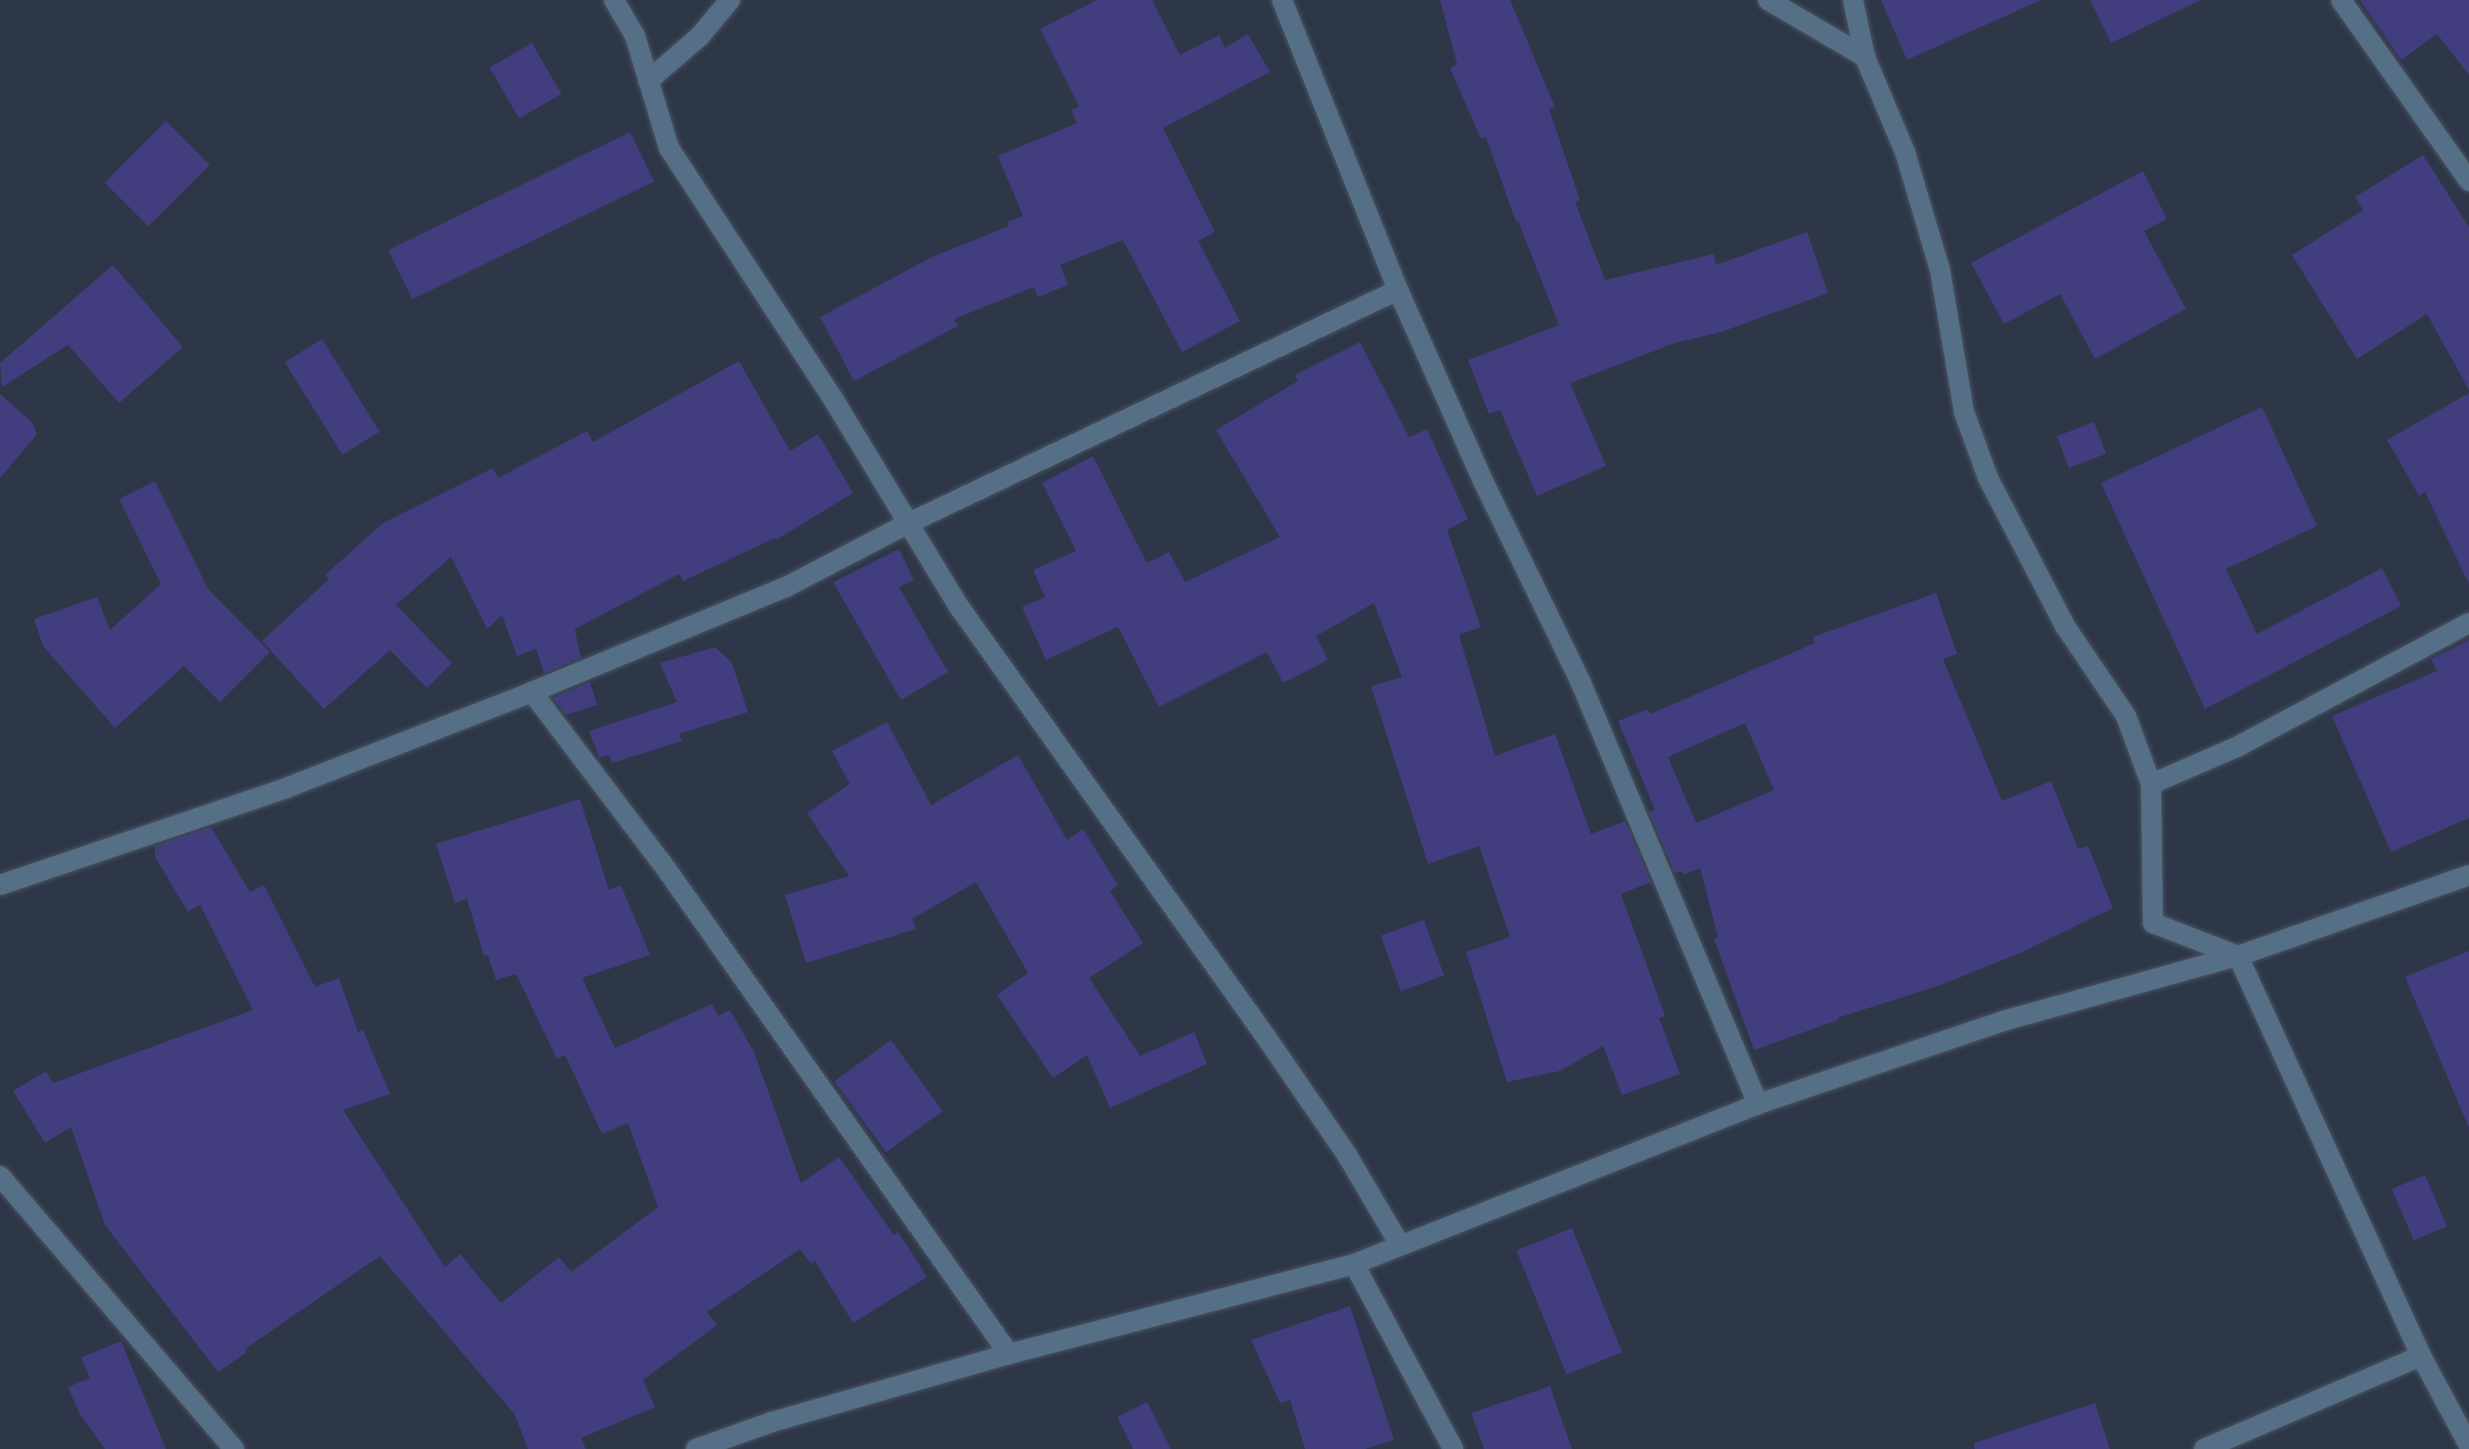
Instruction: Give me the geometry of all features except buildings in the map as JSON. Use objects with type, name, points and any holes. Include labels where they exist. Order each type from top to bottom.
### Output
[{"type":"street","points":[[614,0],[635,36],[669,148],[835,402],[960,608],[1026,705],[1161,887],[1347,1155],[1400,1245]]},
{"type":"street","points":[[648,81],[700,36],[730,0]]},
{"type":"street","points":[[1282,0],[1398,290],[1484,483],[1581,683],[1758,1104]]},
{"type":"street","points":[[1768,0],[1865,57]]},
{"type":"street","points":[[1853,0],[1865,57],[1905,152],[1940,270],[1964,412],[1988,478],[2065,626],[2126,716],[2151,784],[2153,923],[2238,956],[2421,1356],[2469,1445]]},
{"type":"street","points":[[2341,0],[2469,181]]},
{"type":"street","points":[[0,885],[286,788],[532,692],[786,587],[909,523],[1398,290]]},
{"type":"street","points":[[2151,784],[2239,746],[2469,623]]},
{"type":"street","points":[[532,692],[662,863],[1009,1354]]},
{"type":"street","points":[[696,1449],[772,1422],[1009,1354],[1354,1264],[1758,1104],[2003,1021],[2238,956],[2469,875]]},
{"type":"street","points":[[0,1176],[234,1449]]},
{"type":"street","points":[[1354,1264],[1453,1449]]},
{"type":"street","points":[[2204,1449],[2421,1356]]}]
